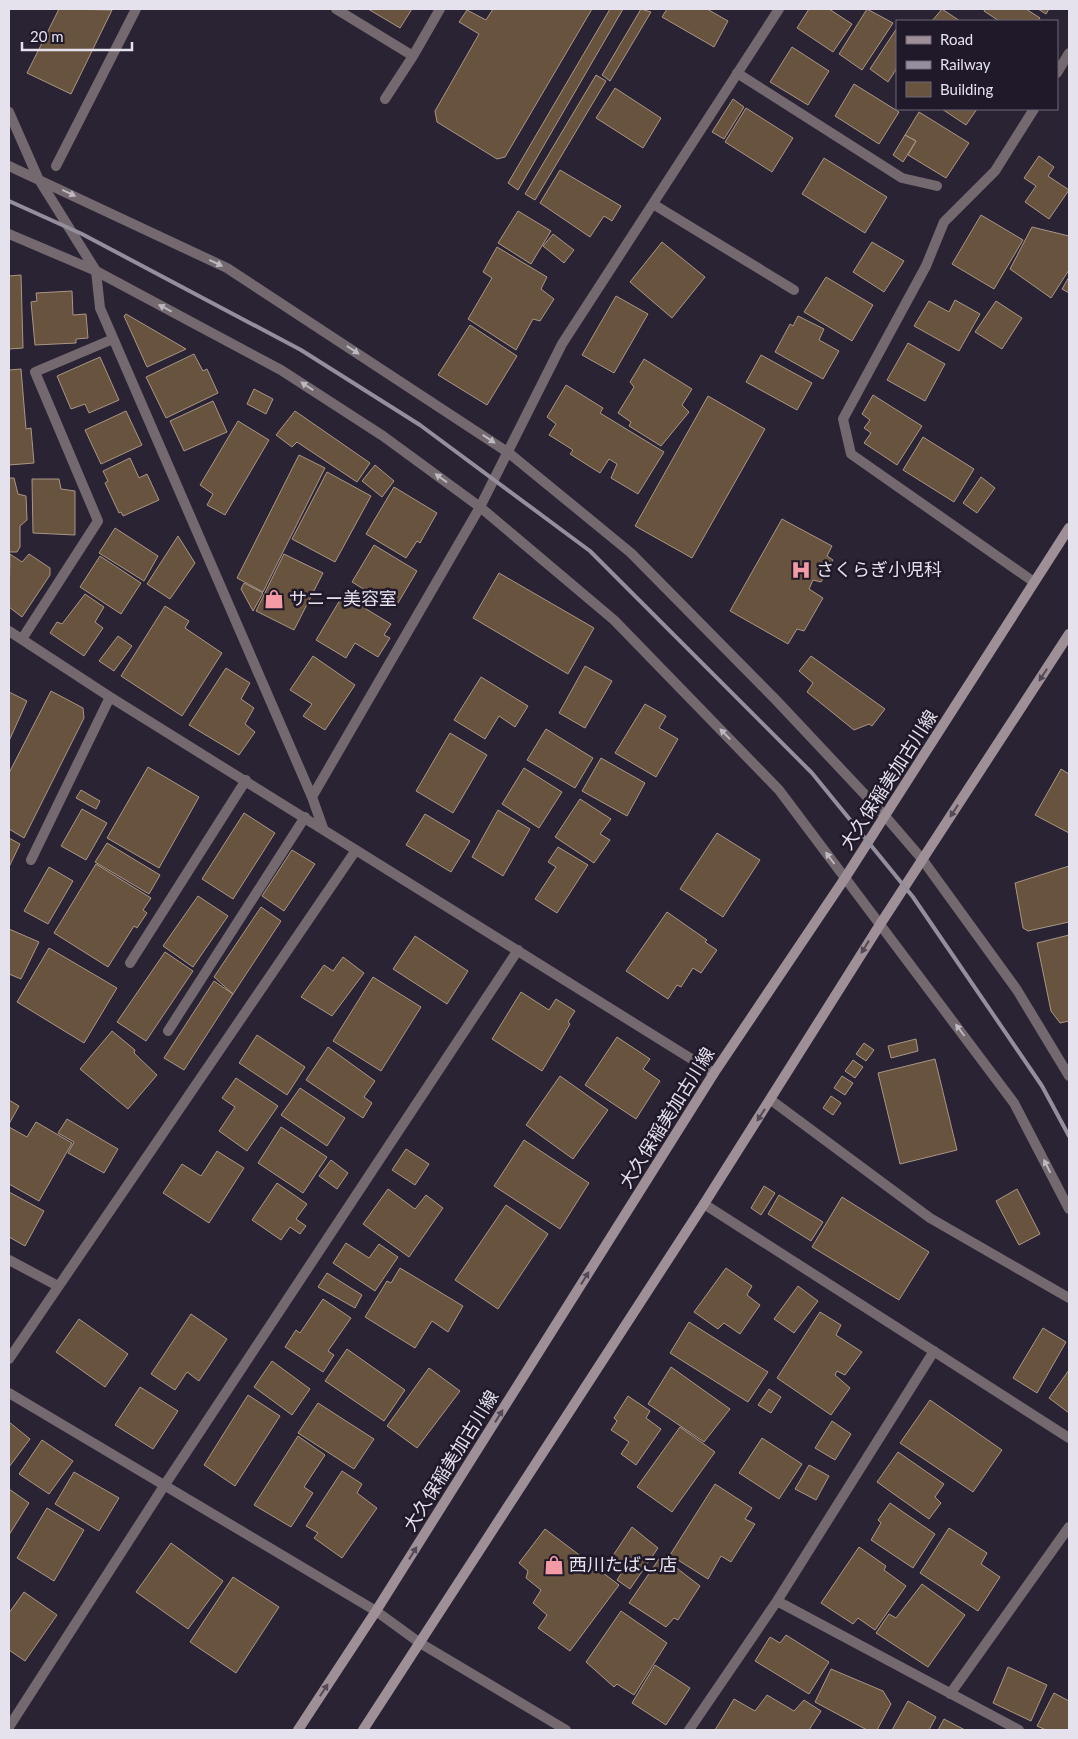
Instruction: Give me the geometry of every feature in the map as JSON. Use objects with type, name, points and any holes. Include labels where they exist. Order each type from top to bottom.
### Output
[{"type":"main road","name":"大久保稲美加古川線","points":[[298,1730],[376,1611],[714,1073],[845,878],[1069,528]]},
{"type":"main road","points":[[363,1730],[771,1100],[881,923],[1069,634]]},
{"type":"street","points":[[56,166],[136,9]]},
{"type":"street","points":[[336,9],[412,56]]},
{"type":"street","points":[[385,98],[440,9]]},
{"type":"street","points":[[312,797],[480,507],[509,453],[562,344],[779,9]]},
{"type":"street","points":[[1058,71],[1069,53]]},
{"type":"street","points":[[736,73],[902,178],[937,186]]},
{"type":"street","points":[[1033,110],[995,171],[944,222],[926,266],[843,419],[851,454],[1034,582]]},
{"type":"street","points":[[9,112],[38,178],[96,271],[100,308],[312,797],[323,828]]},
{"type":"street","points":[[9,166],[227,268],[509,453],[631,553],[776,700],[885,816],[922,859],[1017,990],[1069,1076]]},
{"type":"street","points":[[653,204],[794,290]]},
{"type":"street","points":[[9,234],[96,271],[281,370],[383,436],[480,507],[614,620],[779,790],[881,923],[1014,1103],[1069,1210]]},
{"type":"street","points":[[22,639],[98,521],[35,372],[113,339]]},
{"type":"street","points":[[9,631],[110,697],[714,1073]]},
{"type":"street","points":[[31,860],[110,697]]},
{"type":"street","points":[[130,963],[246,780]]},
{"type":"street","points":[[168,1031],[305,817]]},
{"type":"street","points":[[9,1359],[356,850]]},
{"type":"street","points":[[9,1727],[164,1486],[518,950]]},
{"type":"street","points":[[771,1100],[930,1218],[1069,1298]]},
{"type":"street","points":[[704,1204],[1069,1438]]},
{"type":"street","points":[[9,1260],[58,1286]]},
{"type":"street","points":[[688,1730],[777,1601],[934,1351]]},
{"type":"street","points":[[9,1393],[376,1611],[420,1643],[566,1730]]},
{"type":"street","points":[[950,1694],[1069,1527]]},
{"type":"street","points":[[777,1601],[1020,1730]]},
{"type":"building","points":[[59,9],[112,10],[71,94],[27,73]]},
{"type":"building","points":[[368,9],[412,9],[400,28]]},
{"type":"building","points":[[493,9],[592,9],[505,157],[497,159],[437,122],[435,111],[479,34],[459,22],[467,10],[486,20]]},
{"type":"building","points":[[610,9],[623,9],[518,190],[508,183]]},
{"type":"building","points":[[641,9],[651,12],[610,81],[602,75]]},
{"type":"building","points":[[667,9],[707,9],[728,21],[714,47],[662,17]]},
{"type":"building","points":[[809,9],[829,9],[852,24],[833,52],[797,28]]},
{"type":"building","points":[[867,9],[893,23],[862,70],[839,54]]},
{"type":"building","points":[[942,9],[958,20],[933,20]]},
{"type":"building","points":[[985,9],[1026,9],[1040,18],[1039,20],[998,20],[984,11]]},
{"type":"building","points":[[1038,9],[1049,9],[1046,14]]},
{"type":"building","points":[[896,30],[896,70],[888,82],[870,69]]},
{"type":"building","points":[[792,47],[829,71],[808,105],[770,82]]},
{"type":"building","points":[[596,75],[606,81],[535,200],[525,194]]},
{"type":"building","points":[[854,84],[899,112],[879,144],[835,116]]},
{"type":"building","points":[[615,88],[661,118],[643,148],[596,118]]},
{"type":"building","points":[[733,99],[744,107],[724,139],[712,132]]},
{"type":"building","points":[[746,108],[793,138],[772,172],[725,142]]},
{"type":"building","points":[[944,110],[976,110],[966,125]]},
{"type":"building","points":[[919,112],[969,143],[946,178],[908,155],[916,141],[905,135]]},
{"type":"building","points":[[905,135],[916,141],[903,162],[893,155]]},
{"type":"building","points":[[1039,156],[1054,167],[1048,176],[1069,190],[1049,219],[1025,202],[1036,186],[1024,178]]},
{"type":"building","points":[[824,158],[887,197],[865,233],[802,194]]},
{"type":"building","points":[[560,170],[621,206],[612,221],[604,216],[590,237],[540,203]]},
{"type":"building","points":[[518,211],[551,231],[531,264],[498,243]]},
{"type":"building","points":[[981,215],[1023,240],[994,289],[952,264]]},
{"type":"building","points":[[1032,227],[1069,236],[1069,270],[1051,298],[1010,269]]},
{"type":"building","points":[[553,234],[574,250],[564,263],[543,246]]},
{"type":"building","points":[[662,242],[705,277],[672,318],[630,282]]},
{"type":"building","points":[[872,242],[904,261],[884,292],[853,272]]},
{"type":"building","points":[[497,247],[547,277],[541,289],[554,299],[540,321],[533,319],[516,350],[468,319],[492,278],[483,272]]},
{"type":"building","points":[[21,275],[23,348],[9,349],[9,276]]},
{"type":"building","points":[[826,277],[873,305],[852,341],[804,312]]},
{"type":"building","points":[[1069,277],[1069,293],[1062,289]]},
{"type":"building","points":[[72,291],[73,315],[86,314],[88,338],[76,339],[76,343],[35,345],[31,302],[37,301],[36,293]]},
{"type":"building","points":[[616,296],[648,314],[614,373],[582,355]]},
{"type":"building","points":[[955,300],[980,314],[959,351],[914,326],[929,301],[949,312]]},
{"type":"building","points":[[996,301],[1022,318],[1002,349],[975,332]]},
{"type":"building","points":[[126,314],[186,349],[147,367],[124,316]]},
{"type":"building","points":[[798,316],[824,329],[819,340],[839,351],[823,379],[775,352],[790,324],[793,326]]},
{"type":"building","points":[[470,325],[517,356],[487,405],[438,375]]},
{"type":"building","points":[[908,343],[945,364],[925,401],[887,380]]},
{"type":"building","points":[[194,354],[203,371],[207,369],[218,393],[166,418],[146,377]]},
{"type":"building","points":[[761,355],[812,383],[797,410],[746,382]]},
{"type":"building","points":[[100,357],[119,400],[89,413],[85,404],[71,409],[57,376]]},
{"type":"building","points":[[644,359],[692,389],[682,405],[689,412],[661,446],[629,426],[631,422],[618,413],[634,387],[630,382]]},
{"type":"building","points":[[21,369],[26,429],[31,428],[34,463],[9,465],[9,370]]},
{"type":"building","points":[[566,385],[603,408],[600,413],[664,452],[638,494],[611,478],[617,464],[609,459],[600,473],[570,454],[573,450],[549,435],[556,424],[547,417]]},
{"type":"building","points":[[254,389],[273,399],[266,414],[247,404]]},
{"type":"building","points":[[873,395],[922,426],[897,465],[864,443],[871,433],[864,428],[870,420],[862,414]]},
{"type":"building","points":[[708,396],[765,429],[692,558],[635,526]]},
{"type":"building","points":[[213,401],[227,432],[184,451],[170,421]]},
{"type":"building","points":[[126,411],[142,445],[101,464],[85,430]]},
{"type":"building","points":[[295,411],[370,463],[357,482],[297,442],[292,447],[276,435]]},
{"type":"building","points":[[238,421],[269,440],[225,515],[207,505],[213,494],[200,485]]},
{"type":"building","points":[[923,437],[974,469],[954,502],[903,470]]},
{"type":"building","points":[[299,455],[325,468],[263,592],[237,578]]},
{"type":"building","points":[[130,458],[139,478],[147,474],[159,500],[123,516],[121,512],[119,513],[105,483],[108,481],[103,471]]},
{"type":"building","points":[[375,465],[394,481],[382,497],[362,481]]},
{"type":"building","points":[[327,472],[371,496],[335,562],[292,539]]},
{"type":"building","points":[[981,477],[995,488],[977,513],[963,503]]},
{"type":"building","points":[[9,478],[14,478],[18,494],[26,496],[27,520],[20,526],[20,547],[17,552],[9,552]]},
{"type":"building","points":[[32,479],[59,479],[61,489],[75,491],[75,535],[33,533]]},
{"type":"building","points":[[394,487],[437,513],[420,543],[417,541],[406,558],[366,534]]},
{"type":"building","points":[[782,519],[832,546],[827,556],[833,560],[821,582],[813,580],[809,589],[823,598],[804,631],[797,629],[788,644],[730,611]]},
{"type":"building","points":[[115,528],[158,556],[144,581],[99,553]]},
{"type":"building","points":[[178,536],[195,563],[170,599],[147,584]]},
{"type":"building","points":[[374,545],[417,571],[395,608],[352,582]]},
{"type":"building","points":[[10,554],[22,562],[29,554],[50,568],[50,575],[22,617],[9,607]]},
{"type":"building","points":[[284,554],[323,573],[294,630],[256,611]]},
{"type":"building","points":[[100,556],[141,583],[121,614],[80,587]]},
{"type":"building","points":[[499,573],[594,628],[568,674],[473,618]]},
{"type":"building","points":[[244,583],[263,593],[253,611],[241,589]]},
{"type":"building","points":[[85,594],[104,607],[95,622],[103,628],[84,656],[50,633],[57,622],[62,624]]},
{"type":"building","points":[[343,595],[391,624],[384,635],[390,638],[378,657],[355,643],[346,658],[316,640]]},
{"type":"building","points":[[165,606],[189,621],[185,628],[222,653],[182,716],[121,676]]},
{"type":"building","points":[[118,636],[132,646],[114,671],[99,661]]},
{"type":"building","points":[[313,656],[355,685],[325,730],[303,716],[312,704],[290,690]]},
{"type":"building","points":[[811,656],[885,709],[872,726],[869,724],[854,730],[807,692],[813,683],[799,671]]},
{"type":"building","points":[[585,666],[612,681],[585,728],[559,713]]},
{"type":"building","points":[[226,668],[250,683],[241,699],[254,708],[245,724],[255,732],[239,755],[189,725]]},
{"type":"building","points":[[481,677],[528,706],[515,727],[499,716],[485,739],[454,720]]},
{"type":"building","points":[[51,691],[83,708],[84,718],[24,838],[9,829],[9,773]]},
{"type":"building","points":[[9,692],[27,701],[9,741]]},
{"type":"building","points":[[645,704],[666,716],[659,728],[678,739],[656,777],[615,753]]},
{"type":"building","points":[[546,729],[593,758],[575,788],[527,760]]},
{"type":"building","points":[[450,733],[487,755],[453,813],[416,791]]},
{"type":"building","points":[[601,758],[645,783],[627,816],[582,791]]},
{"type":"building","points":[[148,767],[199,797],[159,868],[107,838]]},
{"type":"building","points":[[524,768],[562,792],[539,828],[502,804]]},
{"type":"building","points":[[1061,769],[1069,774],[1069,833],[1035,815]]},
{"type":"building","points":[[81,790],[100,801],[96,809],[76,798]]},
{"type":"building","points":[[580,799],[611,819],[600,834],[610,840],[594,863],[555,837]]},
{"type":"building","points":[[82,809],[107,823],[86,860],[61,846]]},
{"type":"building","points":[[498,810],[530,829],[503,876],[472,857]]},
{"type":"building","points":[[244,813],[275,833],[233,899],[202,879]]},
{"type":"building","points":[[425,814],[470,841],[451,872],[406,845]]},
{"type":"building","points":[[717,833],[760,860],[723,917],[680,889]]},
{"type":"building","points":[[9,838],[20,844],[9,867]]},
{"type":"building","points":[[107,843],[160,875],[149,894],[95,862]]},
{"type":"building","points":[[558,847],[588,865],[557,913],[535,899],[556,867],[548,862]]},
{"type":"building","points":[[292,850],[315,864],[284,911],[262,896]]},
{"type":"building","points":[[96,864],[151,898],[143,910],[147,913],[137,928],[134,926],[108,967],[54,933]]},
{"type":"building","points":[[1069,866],[1069,922],[1028,931],[1023,928],[1015,883]]},
{"type":"building","points":[[49,867],[73,881],[48,924],[24,911]]},
{"type":"building","points":[[198,896],[228,916],[193,967],[163,946]]},
{"type":"building","points":[[261,907],[281,921],[233,994],[214,977]]},
{"type":"building","points":[[667,912],[707,940],[705,942],[717,950],[701,973],[693,968],[681,987],[677,985],[668,999],[626,971]]},
{"type":"building","points":[[9,929],[39,942],[21,979],[9,974]]},
{"type":"building","points":[[1069,935],[1069,1021],[1060,1023],[1051,1011],[1037,943]]},
{"type":"building","points":[[415,936],[468,971],[447,1004],[393,969]]},
{"type":"building","points":[[49,948],[117,988],[84,1043],[17,1002]]},
{"type":"building","points":[[165,952],[193,971],[146,1041],[117,1022]]},
{"type":"building","points":[[343,957],[364,973],[332,1016],[301,997],[324,965],[333,971]]},
{"type":"building","points":[[373,977],[421,1007],[381,1071],[333,1041]]},
{"type":"building","points":[[214,981],[233,994],[184,1070],[164,1058]]},
{"type":"building","points":[[521,992],[549,1010],[556,999],[575,1011],[568,1022],[570,1024],[542,1071],[492,1039]]},
{"type":"building","points":[[112,1031],[135,1050],[134,1053],[157,1075],[128,1109],[80,1069]]},
{"type":"building","points":[[257,1035],[305,1067],[287,1095],[239,1063]]},
{"type":"building","points":[[617,1037],[650,1059],[643,1069],[660,1081],[636,1119],[585,1085]]},
{"type":"building","points":[[916,1039],[918,1051],[891,1058],[888,1046]]},
{"type":"building","points":[[864,1043],[874,1050],[866,1061],[856,1054]]},
{"type":"building","points":[[328,1047],[375,1081],[364,1097],[372,1103],[363,1118],[306,1080]]},
{"type":"building","points":[[935,1059],[957,1150],[900,1164],[878,1073]]},
{"type":"building","points":[[853,1060],[863,1067],[855,1078],[845,1071]]},
{"type":"building","points":[[560,1076],[608,1110],[573,1159],[526,1125]]},
{"type":"building","points":[[842,1076],[853,1083],[845,1095],[834,1088]]},
{"type":"building","points":[[236,1078],[278,1106],[247,1151],[219,1131],[235,1107],[222,1098]]},
{"type":"building","points":[[300,1088],[345,1118],[327,1146],[281,1115]]},
{"type":"building","points":[[831,1096],[841,1103],[833,1115],[823,1108]]},
{"type":"building","points":[[9,1100],[19,1106],[9,1124]]},
{"type":"building","points":[[67,1119],[118,1149],[104,1173],[68,1153],[74,1142],[58,1133]]},
{"type":"building","points":[[36,1122],[72,1143],[39,1201],[9,1184],[9,1127],[27,1137]]},
{"type":"building","points":[[281,1127],[327,1157],[303,1193],[258,1163]]},
{"type":"building","points":[[524,1140],[589,1183],[560,1229],[494,1186]]},
{"type":"building","points":[[406,1149],[429,1164],[415,1185],[392,1170]]},
{"type":"building","points":[[217,1151],[244,1168],[209,1223],[163,1193],[182,1164],[201,1176]]},
{"type":"building","points":[[331,1160],[348,1173],[337,1189],[319,1176]]},
{"type":"building","points":[[277,1183],[307,1204],[296,1219],[306,1226],[300,1234],[290,1227],[281,1240],[252,1220]]},
{"type":"building","points":[[764,1186],[775,1193],[761,1215],[751,1208]]},
{"type":"building","points":[[388,1189],[415,1209],[426,1195],[443,1208],[409,1257],[363,1224]]},
{"type":"building","points":[[1017,1189],[1040,1234],[1019,1245],[996,1201]]},
{"type":"building","points":[[9,1192],[44,1211],[25,1246],[9,1237]]},
{"type":"building","points":[[779,1195],[823,1222],[811,1241],[768,1214]]},
{"type":"building","points":[[842,1197],[929,1252],[899,1300],[812,1247]]},
{"type":"building","points":[[506,1205],[548,1234],[498,1309],[455,1280]]},
{"type":"building","points":[[346,1243],[369,1258],[379,1244],[398,1257],[375,1291],[333,1263]]},
{"type":"building","points":[[400,1268],[463,1306],[448,1332],[432,1321],[415,1348],[365,1317],[387,1281],[391,1283]]},
{"type":"building","points":[[726,1268],[752,1286],[747,1295],[760,1305],[740,1334],[724,1323],[718,1329],[694,1312]]},
{"type":"building","points":[[327,1273],[362,1295],[355,1308],[318,1287]]},
{"type":"building","points":[[798,1286],[818,1301],[794,1333],[774,1319]]},
{"type":"building","points":[[323,1299],[351,1318],[328,1351],[334,1355],[323,1372],[285,1347],[296,1330],[300,1333]]},
{"type":"building","points":[[820,1312],[841,1325],[836,1335],[862,1352],[845,1375],[837,1371],[835,1375],[850,1388],[831,1415],[777,1378]]},
{"type":"building","points":[[191,1314],[227,1339],[199,1381],[187,1372],[175,1390],[151,1374]]},
{"type":"building","points":[[79,1319],[128,1354],[105,1387],[56,1352]]},
{"type":"building","points":[[689,1322],[768,1372],[748,1402],[670,1353]]},
{"type":"building","points":[[1043,1328],[1066,1342],[1037,1393],[1013,1378]]},
{"type":"building","points":[[347,1349],[405,1390],[384,1421],[325,1381]]},
{"type":"building","points":[[272,1361],[310,1389],[292,1415],[254,1387]]},
{"type":"building","points":[[671,1367],[730,1409],[704,1442],[648,1404]]},
{"type":"building","points":[[429,1368],[460,1391],[417,1448],[387,1426]]},
{"type":"building","points":[[1069,1370],[1069,1413],[1049,1398]]},
{"type":"building","points":[[140,1387],[178,1411],[153,1449],[115,1425]]},
{"type":"building","points":[[769,1389],[781,1397],[771,1413],[758,1405]]},
{"type":"building","points":[[248,1395],[280,1416],[235,1486],[204,1465]]},
{"type":"building","points":[[628,1396],[650,1411],[646,1418],[661,1429],[636,1465],[621,1454],[629,1442],[611,1430],[617,1421],[614,1418]]},
{"type":"building","points":[[930,1400],[1002,1450],[973,1492],[900,1443]]},
{"type":"building","points":[[318,1403],[374,1439],[354,1469],[298,1433]]},
{"type":"building","points":[[832,1421],[851,1434],[835,1460],[815,1448]]},
{"type":"building","points":[[9,1422],[30,1439],[9,1467]]},
{"type":"building","points":[[680,1427],[715,1452],[672,1512],[637,1487]]},
{"type":"building","points":[[298,1436],[325,1455],[304,1487],[313,1493],[291,1527],[254,1505]]},
{"type":"building","points":[[762,1438],[802,1464],[779,1499],[739,1473]]},
{"type":"building","points":[[42,1440],[73,1461],[49,1494],[19,1474]]},
{"type":"building","points":[[898,1452],[944,1484],[935,1497],[941,1503],[929,1519],[877,1482]]},
{"type":"building","points":[[809,1465],[829,1476],[816,1500],[795,1489]]},
{"type":"building","points":[[342,1471],[362,1484],[357,1493],[377,1508],[342,1558],[314,1538],[318,1533],[306,1526]]},
{"type":"building","points":[[74,1472],[119,1498],[99,1531],[55,1504]]},
{"type":"building","points":[[715,1484],[752,1508],[745,1519],[755,1524],[731,1562],[721,1556],[708,1579],[670,1555]]},
{"type":"building","points":[[9,1489],[29,1503],[9,1535]]},
{"type":"building","points":[[890,1503],[935,1534],[913,1568],[871,1540],[881,1523],[878,1520]]},
{"type":"building","points":[[47,1508],[84,1530],[54,1581],[17,1558]]},
{"type":"building","points":[[632,1527],[658,1548],[630,1589],[617,1580],[626,1566],[612,1557]]},
{"type":"building","points":[[949,1528],[987,1553],[981,1564],[1000,1577],[978,1611],[920,1573]]},
{"type":"building","points":[[545,1529],[619,1585],[570,1651],[538,1628],[547,1615],[533,1603],[541,1590],[526,1578],[528,1571],[519,1563]]},
{"type":"building","points":[[171,1543],[223,1581],[188,1629],[136,1592]]},
{"type":"building","points":[[859,1547],[886,1566],[884,1570],[906,1586],[875,1630],[858,1618],[853,1624],[821,1603]]},
{"type":"building","points":[[661,1556],[700,1586],[678,1620],[674,1618],[666,1627],[629,1603]]},
{"type":"building","points":[[233,1577],[279,1607],[236,1673],[190,1642]]},
{"type":"building","points":[[922,1584],[965,1615],[928,1667],[876,1633],[889,1614],[896,1618]]},
{"type":"building","points":[[24,1592],[57,1615],[25,1661],[9,1650],[9,1613]]},
{"type":"building","points":[[621,1611],[667,1643],[634,1695],[617,1684],[614,1687],[586,1662]]},
{"type":"building","points":[[786,1635],[829,1662],[809,1694],[755,1661],[770,1637],[780,1643]]},
{"type":"building","points":[[655,1665],[690,1688],[666,1725],[632,1703]]},
{"type":"building","points":[[1008,1667],[1047,1685],[1031,1721],[993,1703]]},
{"type":"building","points":[[831,1669],[883,1691],[891,1704],[877,1730],[867,1730],[815,1702]]},
{"type":"building","points":[[1054,1693],[1069,1701],[1069,1730],[1046,1730],[1037,1726]]},
{"type":"building","points":[[767,1695],[794,1711],[804,1700],[821,1711],[809,1730],[715,1730],[734,1699],[755,1711]]},
{"type":"building","points":[[908,1701],[936,1717],[929,1730],[892,1730]]},
{"type":"building","points":[[944,1719],[965,1730],[938,1730]]},
{"type":"railway","points":[[9,201],[82,234],[301,350],[420,425],[590,551],[812,773],[913,897],[1042,1086],[1069,1136]]},
{"type":"place","name":"さくらぎ小児科","points":[[801,570]]},
{"type":"place","name":"サニー美容室","points":[[274,599]]},
{"type":"place","name":"西川たばこ店","points":[[554,1565]]}]
